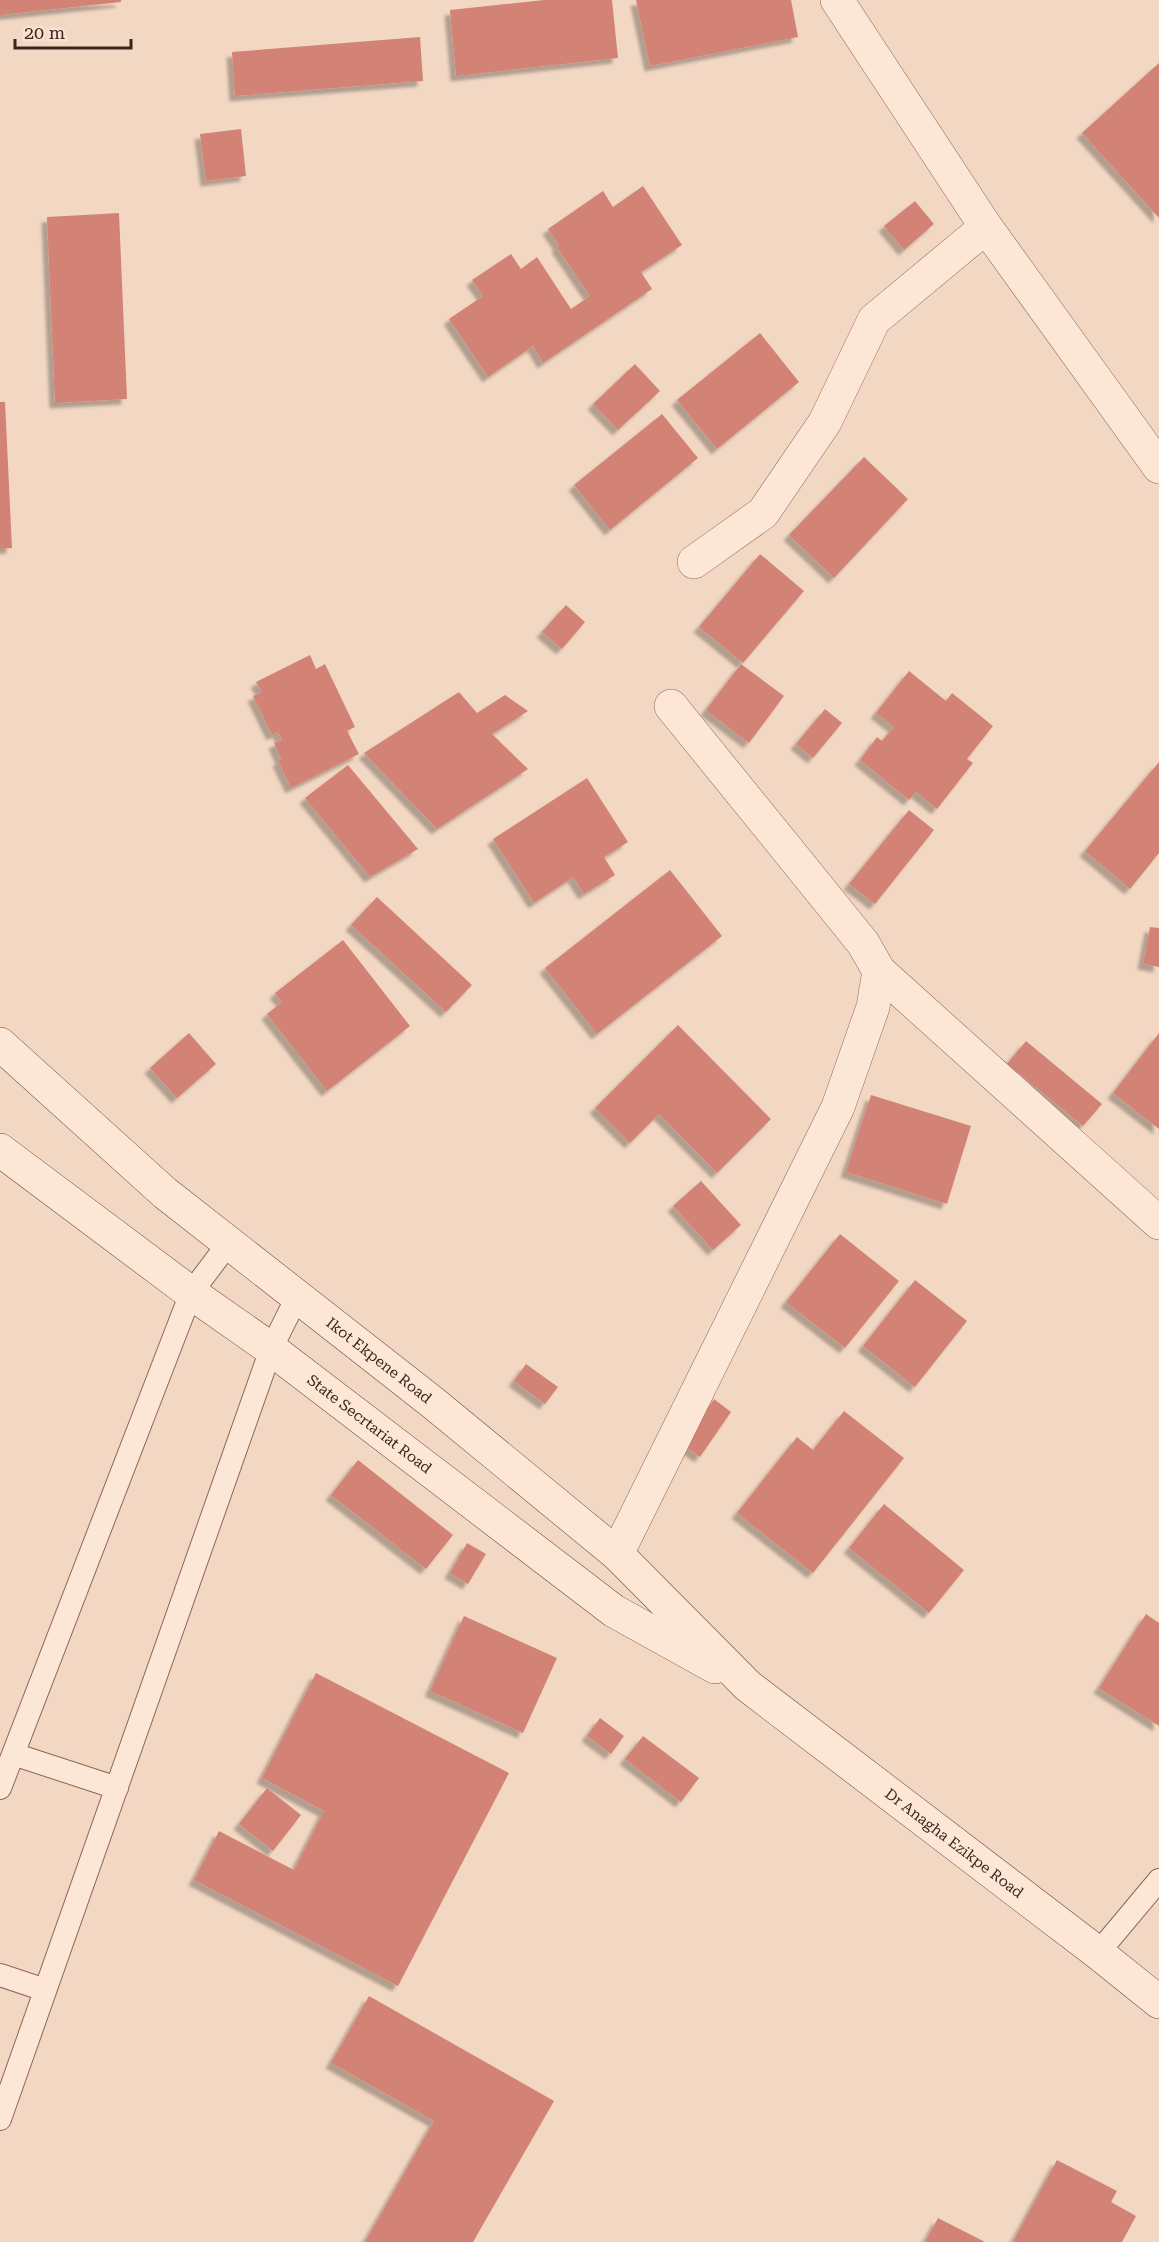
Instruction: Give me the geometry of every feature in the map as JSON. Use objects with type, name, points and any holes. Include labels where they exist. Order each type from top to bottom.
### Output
[{"type":"street","points":[[837,0],[987,227],[1159,467]]},
{"type":"street","points":[[694,562],[763,513],[825,422],[874,320],[987,227]]},
{"type":"street","points":[[671,706],[863,943],[879,971],[1159,1223]]},
{"type":"street","points":[[617,1554],[838,1107],[873,1007],[879,971]]},
{"type":"street","name":"Ikot Ekpene Road","points":[[0,1044],[165,1193],[432,1402],[617,1554],[748,1686]]},
{"type":"street","name":"State Secrtariat Road","points":[[0,1150],[191,1293],[271,1349],[614,1611],[748,1686]]},
{"type":"street","name":"Dr Anagha Ezikpe Road","points":[[748,1686],[1159,2002]]},
{"type":"lane","points":[[0,1788],[191,1293],[228,1244]]},
{"type":"lane","points":[[0,2119],[271,1349],[297,1297]]},
{"type":"lane","points":[[13,1754],[117,1788]]},
{"type":"lane","points":[[1098,1953],[1159,1880]]},
{"type":"lane","points":[[0,1975],[45,1990]]},
{"type":"building","points":[[0,0],[121,0],[121,2],[0,15]]},
{"type":"building","points":[[544,0],[612,0],[618,58],[456,76],[450,10]]},
{"type":"building","points":[[636,0],[791,0],[798,37],[650,66]]},
{"type":"building","points":[[420,37],[423,81],[235,96],[232,52]]},
{"type":"building","points":[[1159,63],[1159,218],[1082,133]]},
{"type":"building","points":[[241,129],[246,176],[206,181],[200,134]]},
{"type":"building","points":[[643,186],[682,245],[641,272],[652,289],[543,363],[533,346],[488,377],[449,319],[483,296],[472,280],[511,254],[521,269],[537,257],[571,309],[590,296],[557,247],[559,245],[548,229],[603,191],[613,207]]},
{"type":"building","points":[[915,201],[934,224],[904,250],[884,226]]},
{"type":"building","points":[[119,213],[127,399],[55,403],[47,217]]},
{"type":"building","points":[[760,333],[799,382],[717,449],[677,400]]},
{"type":"building","points":[[635,364],[660,391],[618,430],[593,404]]},
{"type":"building","points":[[0,402],[5,402],[12,548],[0,549]]},
{"type":"building","points":[[662,414],[698,458],[610,530],[574,485]]},
{"type":"building","points":[[864,457],[908,499],[834,578],[789,535]]},
{"type":"building","points":[[760,554],[804,591],[743,663],[699,627]]},
{"type":"building","points":[[566,605],[585,622],[562,649],[542,632]]},
{"type":"building","points":[[310,655],[316,669],[325,664],[355,727],[347,731],[359,754],[291,788],[278,761],[281,759],[274,743],[282,740],[278,732],[272,735],[253,696],[262,692],[256,682]]},
{"type":"building","points":[[741,664],[784,696],[749,743],[706,710]]},
{"type":"building","points":[[909,671],[946,701],[952,693],[993,726],[967,759],[973,763],[937,809],[916,792],[909,800],[860,760],[877,737],[882,741],[894,727],[876,713]]},
{"type":"building","points":[[459,692],[477,713],[505,695],[528,711],[492,734],[528,769],[437,829],[364,753]]},
{"type":"building","points":[[825,709],[842,723],[813,758],[796,744]]},
{"type":"building","points":[[1159,762],[1159,853],[1130,889],[1085,851]]},
{"type":"building","points":[[348,765],[418,849],[370,877],[305,798]]},
{"type":"building","points":[[587,778],[628,842],[604,857],[615,875],[584,894],[573,877],[534,903],[493,839]]},
{"type":"building","points":[[909,810],[934,830],[875,904],[849,884]]},
{"type":"building","points":[[670,870],[722,936],[597,1034],[545,968]]},
{"type":"building","points":[[377,897],[472,985],[446,1012],[351,925]]},
{"type":"building","points":[[1150,927],[1159,928],[1159,967],[1143,964]]},
{"type":"building","points":[[343,940],[410,1026],[327,1091],[267,1014],[282,1002],[275,993]]},
{"type":"building","points":[[678,1025],[771,1119],[717,1173],[659,1114],[630,1143],[595,1108]]},
{"type":"building","points":[[189,1033],[216,1064],[177,1098],[150,1068]]},
{"type":"building","points":[[1159,1033],[1159,1129],[1113,1093]]},
{"type":"building","points":[[1026,1041],[1102,1104],[1083,1126],[1007,1064]]},
{"type":"building","points":[[871,1095],[971,1126],[947,1204],[846,1172]]},
{"type":"building","points":[[701,1181],[741,1225],[713,1250],[673,1206]]},
{"type":"building","points":[[840,1234],[899,1281],[845,1348],[786,1302]]},
{"type":"building","points":[[915,1280],[967,1321],[915,1387],[863,1346]]},
{"type":"building","points":[[526,1364],[558,1387],[545,1404],[514,1381]]},
{"type":"building","points":[[714,1399],[731,1412],[700,1457],[682,1444]]},
{"type":"building","points":[[844,1411],[904,1458],[813,1573],[737,1513],[797,1437],[813,1450]]},
{"type":"building","points":[[358,1460],[453,1535],[426,1569],[331,1495]]},
{"type":"building","points":[[884,1504],[964,1570],[929,1613],[849,1548]]},
{"type":"building","points":[[467,1543],[486,1554],[468,1584],[450,1573]]},
{"type":"building","points":[[1146,1614],[1159,1623],[1159,1726],[1099,1688]]},
{"type":"building","points":[[464,1616],[557,1658],[523,1733],[430,1691]]},
{"type":"building","points":[[316,1673],[509,1773],[398,1986],[194,1880],[219,1831],[294,1870],[324,1811],[262,1778]]},
{"type":"building","points":[[600,1718],[624,1736],[611,1754],[587,1736]]},
{"type":"building","points":[[643,1736],[699,1778],[681,1802],[625,1759]]},
{"type":"building","points":[[267,1788],[301,1815],[273,1851],[239,1824]]},
{"type":"building","points":[[369,1996],[554,2101],[473,2242],[365,2242],[434,2121],[331,2063]]},
{"type":"building","points":[[1057,2160],[1117,2191],[1111,2202],[1136,2216],[1122,2242],[1013,2242]]},
{"type":"building","points":[[938,2218],[985,2242],[925,2242]]}]
